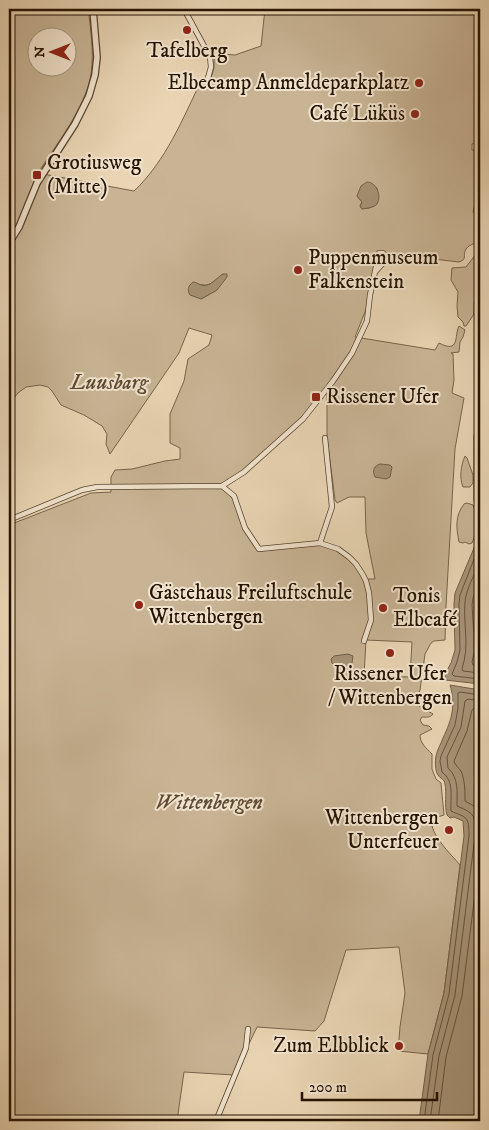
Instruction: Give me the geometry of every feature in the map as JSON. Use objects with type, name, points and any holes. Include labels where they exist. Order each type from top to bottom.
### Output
[{"type":"street","points":[[9,243],[19,227],[36,184],[75,124],[89,96],[95,75],[97,58],[93,9]]},
{"type":"street","points":[[184,9],[210,57],[208,78]]},
{"type":"street","points":[[9,520],[82,490],[96,487],[222,486],[244,472],[303,419],[352,353],[367,320],[370,294],[376,271]]},
{"type":"street","points":[[320,543],[332,507],[325,438]]},
{"type":"street","points":[[222,486],[234,496],[245,528],[259,549],[320,543],[338,549],[356,564],[366,581],[370,598],[370,625],[364,641]]},
{"type":"street","points":[[216,1121],[246,1048],[248,1029]]},
{"type":"green space","name":"Wittenbergen","points":[[9,9],[88,9],[92,58],[88,87],[77,112],[38,173],[134,191],[165,153],[202,79],[210,81],[214,68],[214,59],[223,54],[235,55],[261,46],[265,9],[333,9],[352,12],[353,9],[480,9],[480,100],[478,99],[478,102],[480,103],[480,142],[472,144],[472,150],[477,150],[480,155],[480,204],[475,204],[473,212],[480,222],[478,237],[476,242],[467,248],[464,258],[459,262],[383,252],[382,256],[385,259],[379,265],[367,307],[355,337],[435,350],[439,343],[446,346],[453,345],[459,326],[465,330],[460,342],[459,352],[451,353],[453,354],[454,380],[452,393],[464,398],[455,449],[445,640],[431,643],[425,654],[420,690],[416,699],[419,706],[433,714],[429,717],[422,717],[420,720],[423,725],[429,726],[432,729],[420,735],[420,738],[432,754],[432,769],[436,779],[441,783],[444,815],[431,819],[432,825],[442,844],[460,865],[444,993],[428,1054],[398,1051],[405,993],[399,947],[346,950],[324,1021],[315,1031],[257,1027],[234,1075],[184,1072],[177,1121],[9,1121],[9,525],[91,493],[111,492],[111,477],[115,470],[132,469],[180,459],[180,448],[170,443],[170,414],[184,381],[188,359],[209,345],[212,335],[189,328],[179,353],[110,454],[106,444],[107,434],[102,426],[84,415],[61,405],[48,387],[40,385],[26,387],[9,404]],"holes":[[[377,188],[377,201],[375,205],[362,209],[360,206],[362,202],[357,196],[360,191]],[[223,274],[217,290],[201,299],[189,287],[191,284],[209,284]],[[327,386],[327,437],[335,500],[337,503],[349,497],[365,497],[366,533],[375,579],[363,579],[354,563],[340,551],[322,544],[260,551],[253,544],[244,529],[233,496],[221,485],[244,470],[305,417]],[[366,640],[412,642],[410,677],[364,676]]]},
{"type":"green space","points":[[480,252],[480,275],[476,279],[474,314],[466,326],[464,326],[458,317],[458,292],[451,280],[452,268],[466,267],[476,254]]},
{"type":"green space","points":[[465,456],[473,475],[473,483],[470,487],[463,487],[461,480]]},
{"type":"green space","points":[[464,504],[473,505],[478,520],[476,533],[472,543],[469,544],[459,542],[457,527],[459,513]]},
{"type":"water","points":[[367,182],[373,184],[379,197],[377,204],[370,208],[362,209],[360,206],[362,202],[357,196],[361,186]]},
{"type":"water","points":[[223,274],[227,274],[227,277],[217,290],[201,299],[190,295],[188,288],[193,282],[204,286]]},
{"type":"water","points":[[480,406],[480,521],[474,500],[474,437]]},
{"type":"water","points":[[380,464],[392,467],[390,477],[386,479],[375,477],[374,469]]},
{"type":"water","points":[[480,527],[480,684],[445,680],[445,674],[455,650],[455,593],[474,548]]},
{"type":"water","points":[[348,654],[353,656],[351,670],[341,668],[332,663],[331,659],[334,656]]},
{"type":"water","points":[[450,685],[480,690],[480,1121],[419,1121],[428,1054],[444,993],[464,836],[463,821],[454,817],[450,818],[447,815],[445,784],[437,773],[435,761],[452,712],[453,699]]},
{"type":"place","name":"Tafelberg","points":[[187,30]]},
{"type":"place","name":"Elbecamp Anmeldeparkplatz","points":[[419,83]]},
{"type":"place","name":"Café Lüküs","points":[[415,114]]},
{"type":"place","name":"Grotiusweg (Mitte)","points":[[37,175]]},
{"type":"place","name":"Puppenmuseum Falkenstein","points":[[298,270]]},
{"type":"place","name":"Rissener Ufer","points":[[316,397]]},
{"type":"place","name":"Gästehaus Freiluftschule Wittenbergen","points":[[139,605]]},
{"type":"place","name":"Tonis Elbcafé","points":[[383,608]]},
{"type":"place","name":"Rissener Ufer / Wittenbergen","points":[[390,653]]},
{"type":"place","name":"Wittenbergen Unterfeuer","points":[[449,830]]},
{"type":"place","name":"Zum Elbblick","points":[[399,1046]]},
{"type":"park label","name":"Luusbarg","points":[[109,383]]}]
